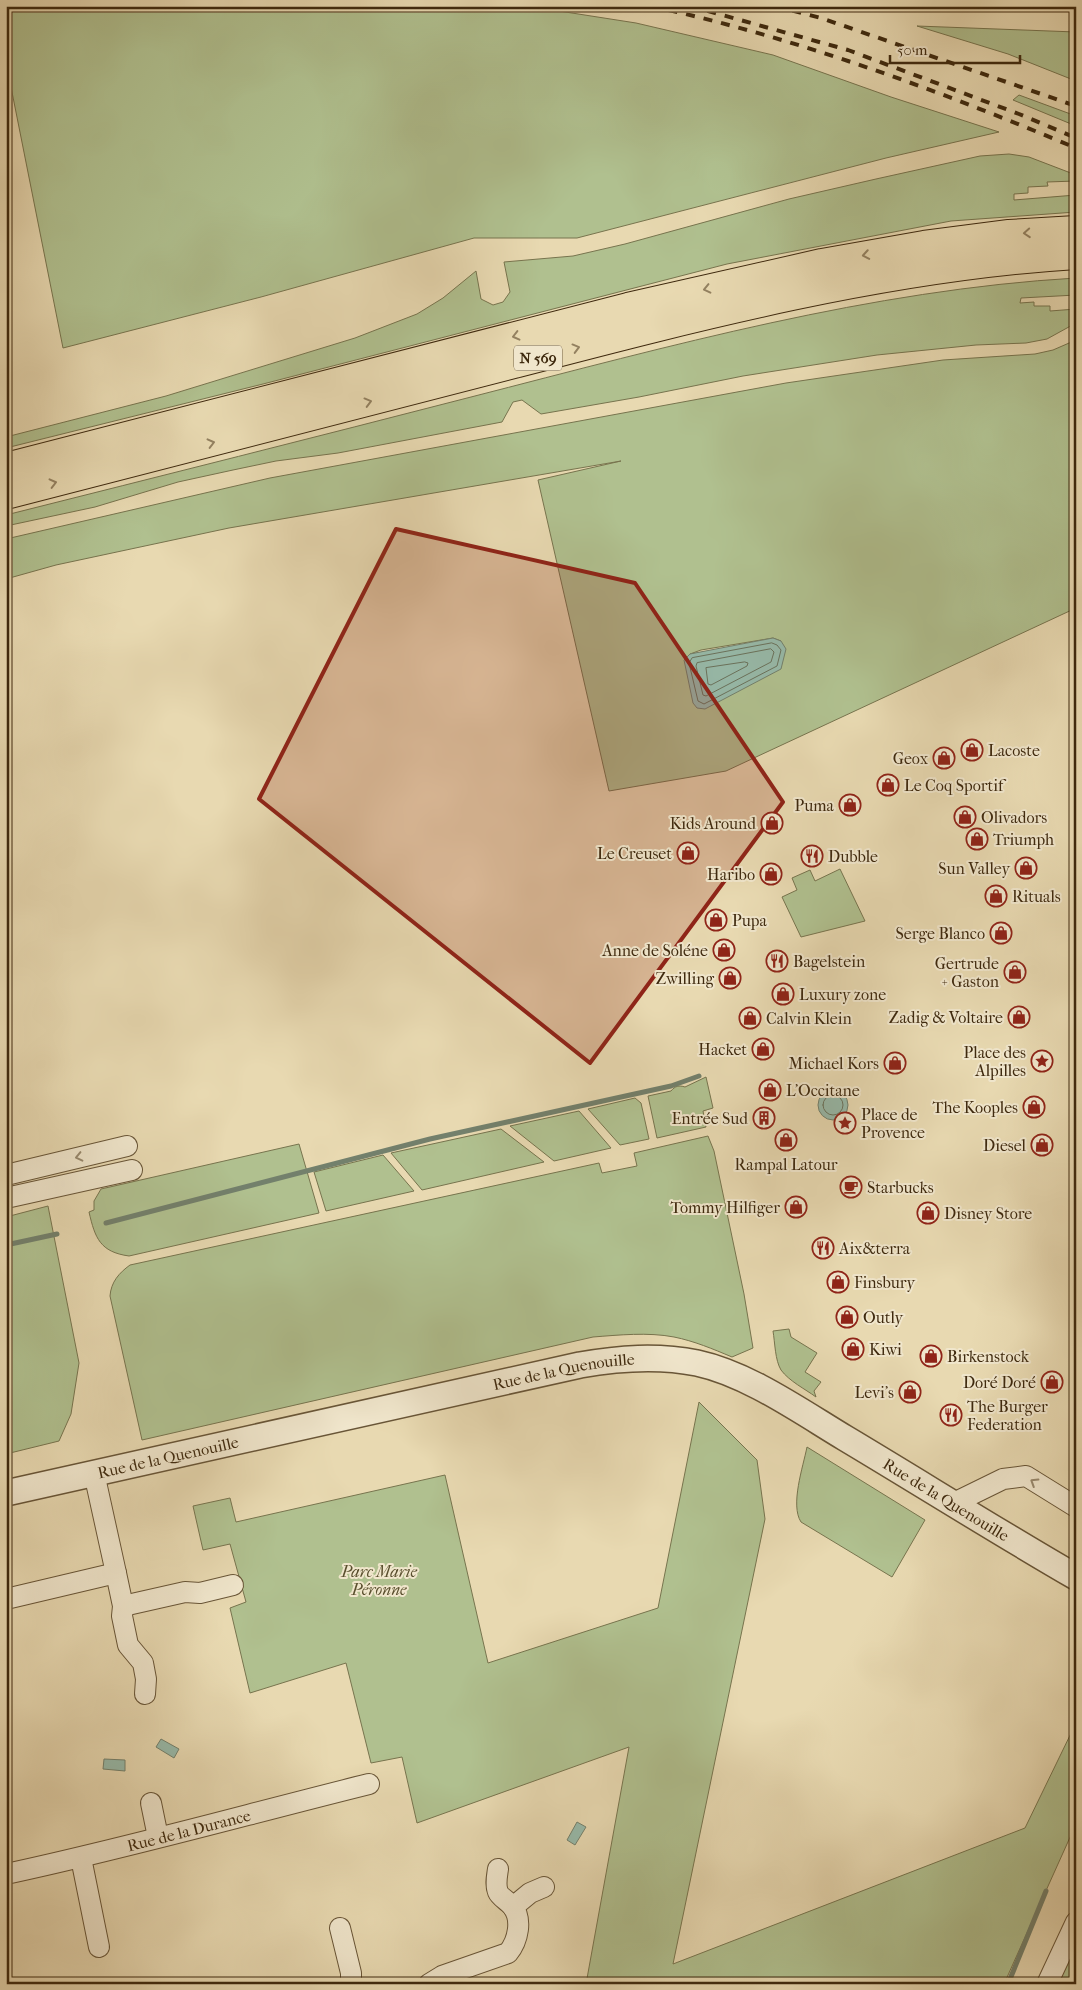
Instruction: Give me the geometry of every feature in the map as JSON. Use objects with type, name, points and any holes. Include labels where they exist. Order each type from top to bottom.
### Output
[{"type":"highway","name":"N 569","points":[[6,467],[628,307],[822,263],[1009,234],[1076,230]]},
{"type":"highway","name":"N 569","points":[[6,495],[623,336],[827,289],[928,271],[1012,259],[1076,255]]},
{"type":"street","points":[[6,1175],[127,1146]]},
{"type":"street","points":[[6,1198],[132,1170]]},
{"type":"street","name":"Rue de la Quenouille","points":[[6,1493],[580,1364],[614,1358],[648,1358],[697,1364],[740,1377],[1076,1577]]},
{"type":"street","points":[[94,1473],[123,1606],[122,1616],[128,1645],[144,1663],[145,1694]]},
{"type":"street","points":[[954,1503],[1003,1479],[1026,1476],[1076,1507]]},
{"type":"street","points":[[6,1599],[116,1573]]},
{"type":"street","points":[[123,1606],[185,1592],[200,1593],[233,1585]]},
{"type":"street","name":"Rue de la Durance","points":[[6,1874],[81,1858],[369,1784]]},
{"type":"street","points":[[151,1803],[158,1837]]},
{"type":"street","points":[[81,1858],[99,1946]]},
{"type":"street","points":[[429,1984],[442,1976],[508,1953],[515,1945],[518,1933],[513,1907],[498,1893],[496,1882],[498,1869]]},
{"type":"street","points":[[513,1907],[530,1893],[544,1888]]},
{"type":"street","points":[[1047,1984],[1076,1922]]},
{"type":"street","points":[[340,1928],[351,1973],[351,1984]]},
{"type":"highlighted area","points":[[396,529],[635,583],[783,802],[590,1063],[259,799]]},
{"type":"green space","points":[[6,6],[527,6],[636,23],[773,55],[891,97],[999,132],[886,158],[577,238],[474,238],[261,297],[63,348],[6,62]]},
{"type":"green space","points":[[917,26],[1076,32],[1076,81],[1008,54]]},
{"type":"green space","points":[[1019,95],[1076,116],[1076,126],[1013,100]]},
{"type":"green space","points":[[1009,154],[1029,157],[1076,175],[1076,181],[1047,182],[1048,186],[1028,187],[1028,193],[1014,194],[1014,200],[1076,195],[1076,212],[951,221],[727,264],[263,384],[6,448],[6,437],[166,396],[355,338],[417,314],[443,298],[476,271],[481,299],[493,305],[503,302],[510,292],[504,262],[573,256],[625,244],[789,199],[980,156]]},
{"type":"green space","points":[[1076,278],[1076,295],[1021,298],[1020,303],[1034,302],[1034,306],[1050,306],[1050,311],[1076,309],[1076,323],[1047,339],[1026,343],[976,345],[877,355],[743,376],[541,414],[522,400],[513,402],[502,422],[338,453],[276,461],[233,470],[178,482],[95,507],[6,526],[6,515],[696,340],[847,307],[923,294],[999,284]]},
{"type":"green space","points":[[1076,340],[1076,608],[726,771],[609,791],[538,480],[621,461],[229,528],[56,565],[6,579],[6,539],[270,478],[786,383],[943,360],[1035,354],[1053,350]],"holes":[[[773,638],[781,641],[690,654],[701,650]]]},
{"type":"green space","points":[[840,869],[865,921],[801,937],[782,897],[797,890],[792,878],[810,870],[815,881]]},
{"type":"green space","points":[[706,1077],[713,1108],[703,1111],[706,1127],[657,1138],[648,1096],[671,1091],[677,1086],[685,1087]]},
{"type":"green space","points":[[635,1098],[641,1103],[649,1139],[620,1145],[588,1109]]},
{"type":"green space","points":[[579,1111],[611,1148],[554,1161],[510,1126]]},
{"type":"green space","points":[[501,1129],[544,1162],[422,1190],[391,1153]]},
{"type":"green space","points":[[708,1136],[714,1151],[744,1294],[753,1348],[732,1357],[696,1343],[664,1335],[634,1334],[593,1337],[142,1440],[110,1296],[116,1278],[130,1265],[599,1163],[602,1173],[637,1166],[634,1153]]},
{"type":"green space","points":[[299,1144],[319,1213],[129,1256],[111,1251],[100,1242],[97,1236],[89,1212],[94,1210],[94,1201],[101,1189]]},
{"type":"green space","points":[[383,1155],[414,1191],[326,1211],[314,1172]]},
{"type":"green space","points":[[48,1206],[79,1363],[71,1414],[59,1441],[6,1454],[6,1217]]},
{"type":"green space","points":[[789,1329],[791,1337],[817,1353],[805,1372],[821,1382],[814,1391],[816,1397],[788,1378],[779,1366],[773,1331]]},
{"type":"green space","name":"Parc Marie Péronne","points":[[699,1402],[757,1460],[765,1519],[673,1964],[1025,1828],[1076,1723],[1076,1824],[1004,1984],[586,1984],[629,1747],[417,1823],[402,1757],[371,1763],[346,1663],[250,1693],[230,1608],[246,1602],[230,1544],[203,1550],[193,1506],[230,1498],[236,1522],[445,1475],[488,1663],[658,1608]]},
{"type":"green space","points":[[807,1447],[925,1520],[892,1577],[801,1522],[798,1515],[797,1496]]},
{"type":"green space","points":[[1076,1940],[1076,1984],[1054,1984]]},
{"type":"water","points":[[773,638],[781,641],[786,649],[781,669],[705,709],[697,708],[693,703],[684,660],[690,654]]},
{"type":"water","points":[[833,1090],[839,1091],[847,1099],[847,1111],[839,1119],[833,1120],[827,1119],[819,1111],[818,1105],[819,1099],[827,1091]]},
{"type":"water","points":[[161,1739],[179,1749],[174,1758],[156,1747]]},
{"type":"water","points":[[104,1759],[125,1760],[125,1771],[103,1769]]},
{"type":"water","points":[[577,1822],[586,1827],[575,1845],[567,1840]]},
{"type":"waterway","points":[[106,1223],[430,1139],[671,1086],[699,1076]]},
{"type":"waterway","points":[[6,1245],[57,1234]]},
{"type":"waterway","points":[[1008,1984],[1046,1891]]},
{"type":"railway","points":[[651,6],[760,34],[866,67],[972,106],[1076,148]]},
{"type":"railway","points":[[690,6],[848,50],[1019,114],[1076,138]]},
{"type":"railway","points":[[775,6],[821,18],[1076,106]]},
{"type":"place","name":"Lacoste","points":[[972,750]]},
{"type":"place","name":"Geox","points":[[944,758]]},
{"type":"place","name":"Le Coq Sportif","points":[[888,785]]},
{"type":"place","name":"Puma","points":[[850,805]]},
{"type":"place","name":"Olivadors","points":[[965,817]]},
{"type":"place","name":"Kids Around","points":[[772,823]]},
{"type":"place","name":"Triumph","points":[[977,839]]},
{"type":"place","name":"Le Creuset","points":[[688,853]]},
{"type":"place","name":"Dubble","points":[[812,856]]},
{"type":"place","name":"Sun Valley","points":[[1026,868]]},
{"type":"place","name":"Haribo","points":[[771,874]]},
{"type":"place","name":"Rituals","points":[[996,896]]},
{"type":"place","name":"Pupa","points":[[716,920]]},
{"type":"place","name":"Serge Blanco","points":[[1001,933]]},
{"type":"place","name":"Anne de Soléne","points":[[724,950]]},
{"type":"place","name":"Bagelstein","points":[[777,961]]},
{"type":"place","name":"Gertrude + Gaston","points":[[1015,972]]},
{"type":"place","name":"Zwilling","points":[[730,978]]},
{"type":"place","name":"Luxury zone","points":[[783,994]]},
{"type":"place","name":"Zadig & Voltaire","points":[[1019,1017]]},
{"type":"place","name":"Calvin Klein","points":[[750,1018]]},
{"type":"place","name":"Hacket","points":[[763,1049]]},
{"type":"place","name":"Place des Alpilles","points":[[1042,1061]]},
{"type":"place","name":"Michael Kors","points":[[895,1063]]},
{"type":"place","name":"L'Occitane","points":[[770,1090]]},
{"type":"place","name":"The Kooples","points":[[1034,1107]]},
{"type":"place","name":"Entrée Sud","points":[[764,1118]]},
{"type":"place","name":"Place de Provence","points":[[845,1123]]},
{"type":"place","name":"Rampal Latour","points":[[786,1140]]},
{"type":"place","name":"Diesel","points":[[1042,1145]]},
{"type":"place","name":"Starbucks","points":[[851,1187]]},
{"type":"place","name":"Tommy Hilfiger","points":[[796,1207]]},
{"type":"place","name":"Disney Store","points":[[928,1213]]},
{"type":"place","name":"Aix&terra","points":[[823,1248]]},
{"type":"place","name":"Finsbury","points":[[838,1282]]},
{"type":"place","name":"Outly","points":[[847,1317]]},
{"type":"place","name":"Kiwi","points":[[853,1349]]},
{"type":"place","name":"Birkenstock","points":[[931,1356]]},
{"type":"place","name":"Doré Doré","points":[[1052,1382]]},
{"type":"place","name":"Levi's","points":[[910,1392]]},
{"type":"place","name":"The Burger Federation","points":[[951,1415]]}]
